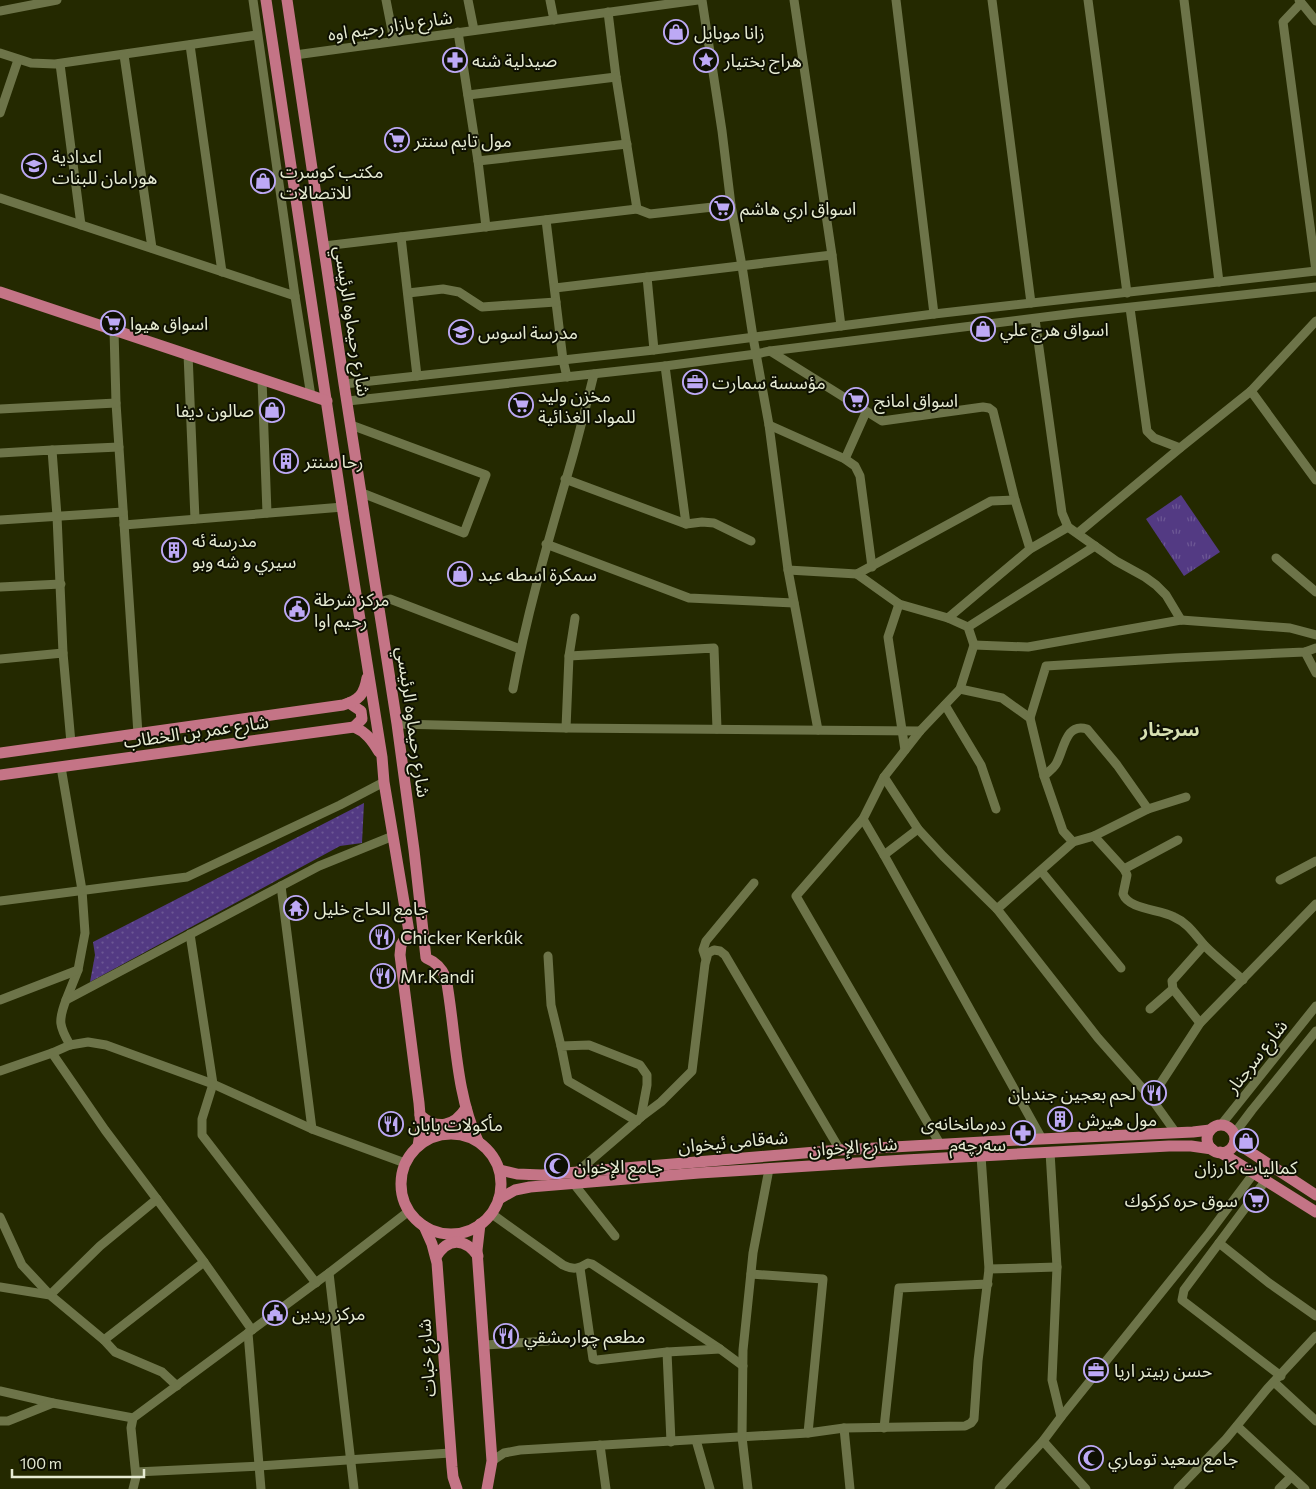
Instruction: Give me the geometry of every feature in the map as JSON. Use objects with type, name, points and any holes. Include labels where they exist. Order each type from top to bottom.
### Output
[{"type":"main road","name":"شارع رحيماوه الرئيسي","points":[[266,0],[344,519],[382,757],[392,836],[409,932],[403,941],[400,956],[420,1115],[421,1127],[418,1146]]},
{"type":"main road","name":"شارع رحيماوه الرئيسي","points":[[287,0],[344,384],[398,724],[426,958],[437,964],[446,978],[466,1108],[478,1141]]},
{"type":"main road","points":[[0,292],[327,401]]},
{"type":"main road","points":[[344,519],[349,527],[355,528],[366,517]]},
{"type":"main road","points":[[349,549],[354,538],[359,538],[370,546]]},
{"type":"main road","points":[[349,703],[354,702],[365,690],[368,671]]},
{"type":"main road","points":[[349,703],[360,711],[362,719],[354,727],[363,731],[372,739],[382,757]]},
{"type":"main road","name":"شارع عمر بن الخطاب","points":[[0,775],[61,767],[234,732],[349,703]]},
{"type":"main road","name":"شارع عمر بن الخطاب","points":[[0,753],[138,734],[354,727]]},
{"type":"main road","points":[[420,1115],[427,1121],[445,1124],[461,1116],[466,1108]]},
{"type":"main road","points":[[1316,1195],[1234,1138],[1229,1127],[1221,1125],[1210,1130],[1207,1138],[1210,1146],[1216,1151],[1316,1212]]},
{"type":"main road","name":"شەقامی ئیخوان","points":[[500,1170],[518,1174],[575,1178],[840,1150],[1210,1130]]},
{"type":"main road","points":[[441,1134],[467,1136],[478,1141],[492,1154],[500,1170],[502,1184],[499,1199],[492,1214],[468,1231],[450,1234],[432,1231],[416,1220],[409,1211],[401,1192],[400,1182],[405,1163],[418,1146],[441,1134]]},
{"type":"main road","points":[[1216,1151],[1228,1151],[1231,1149],[1234,1138]]},
{"type":"main road","name":"شارع الإخوان","points":[[499,1199],[521,1188],[575,1178],[769,1169],[1180,1145],[1216,1151]]},
{"type":"main road","points":[[904,1146],[905,1160]]},
{"type":"main road","points":[[518,1174],[515,1181],[521,1188]]},
{"type":"main road","points":[[480,1224],[478,1256],[492,1461],[487,1489]]},
{"type":"main road","name":"شارع خبات","points":[[424,1226],[436,1257],[450,1452],[453,1477],[457,1489]]},
{"type":"main road","points":[[436,1257],[444,1247],[452,1242],[464,1242],[478,1256]]},
{"type":"street","points":[[0,11],[57,0]]},
{"type":"street","points":[[253,0],[311,396]]},
{"type":"street","points":[[386,0],[394,41]]},
{"type":"street","points":[[468,0],[474,30]]},
{"type":"street","points":[[550,0],[554,20]]},
{"type":"street","name":"شارع بازار رحيم اوه","points":[[295,55],[608,12],[633,4],[698,0]]},
{"type":"street","points":[[702,0],[722,131],[730,205],[769,426],[788,570],[818,730]]},
{"type":"street","points":[[794,0],[841,326]]},
{"type":"street","points":[[896,0],[934,314]]},
{"type":"street","points":[[992,0],[1031,303]]},
{"type":"street","points":[[1088,0],[1127,292]]},
{"type":"street","points":[[1184,0],[1219,282]]},
{"type":"street","points":[[344,384],[654,350],[934,314],[1316,271],[1283,22],[1300,2],[1316,21]]},
{"type":"street","points":[[608,12],[616,77],[637,208]]},
{"type":"street","points":[[458,32],[486,227]]},
{"type":"street","points":[[0,53],[18,60],[40,64],[60,64],[257,35]]},
{"type":"street","points":[[190,45],[222,272]]},
{"type":"street","points":[[124,54],[152,248]]},
{"type":"street","points":[[0,112],[18,60]]},
{"type":"street","points":[[60,64],[81,225]]},
{"type":"street","points":[[468,96],[616,77]]},
{"type":"street","points":[[478,161],[626,144]]},
{"type":"street","points":[[0,198],[295,296]]},
{"type":"street","points":[[324,246],[637,208],[650,214],[730,205]]},
{"type":"street","points":[[546,220],[563,360],[567,377]]},
{"type":"street","points":[[401,237],[417,376]]},
{"type":"street","points":[[554,288],[832,255]]},
{"type":"street","points":[[647,277],[654,350]]},
{"type":"street","points":[[348,401],[665,366],[1076,313],[1316,287]]},
{"type":"street","points":[[408,292],[451,290],[459,292],[482,306],[556,302]]},
{"type":"street","points":[[1073,299],[1076,313]]},
{"type":"street","points":[[1130,308],[1147,431],[1154,438],[1180,448]]},
{"type":"street","points":[[1035,319],[1062,513],[1068,527],[1116,561],[1156,585],[1166,595],[1181,620]]},
{"type":"street","points":[[1078,533],[1251,392],[1316,320]]},
{"type":"street","points":[[114,330],[116,403],[138,734]]},
{"type":"street","points":[[770,351],[882,421],[983,407],[989,408],[993,412],[1015,500],[1030,548]]},
{"type":"street","points":[[188,354],[195,519]]},
{"type":"street","points":[[665,366],[686,524]]},
{"type":"street","points":[[513,689],[520,649],[546,544],[572,459],[594,374]]},
{"type":"street","points":[[262,379],[267,513]]},
{"type":"street","points":[[360,382],[360,390],[364,398]]},
{"type":"street","points":[[1251,392],[1316,480]]},
{"type":"street","points":[[0,409],[116,403]]},
{"type":"street","points":[[845,459],[866,412]]},
{"type":"street","points":[[351,425],[486,475],[464,533],[362,493]]},
{"type":"street","points":[[769,426],[845,459],[855,466],[860,476],[872,567]]},
{"type":"street","points":[[0,453],[119,447]]},
{"type":"street","points":[[52,450],[63,653],[72,743]]},
{"type":"street","points":[[565,479],[686,524],[714,523],[752,541]]},
{"type":"street","points":[[788,570],[857,574],[991,501],[1015,500]]},
{"type":"street","points":[[124,525],[343,507]]},
{"type":"street","points":[[0,520],[123,512]]},
{"type":"street","points":[[948,618],[1030,548],[1068,527]]},
{"type":"street","points":[[546,544],[689,598],[794,603]]},
{"type":"street","points":[[968,627],[1095,546]]},
{"type":"street","points":[[1276,558],[1316,592]]},
{"type":"street","points":[[857,574],[899,604],[948,618],[968,627],[974,645],[960,689],[920,731],[884,776],[863,820],[796,896],[940,1144]]},
{"type":"street","points":[[0,587],[60,584]]},
{"type":"street","points":[[379,602],[390,599],[520,649]]},
{"type":"street","points":[[899,604],[888,637],[905,750]]},
{"type":"street","points":[[566,728],[569,656],[574,618]]},
{"type":"street","points":[[974,645],[1028,647],[1181,620],[1290,628],[1316,635]]},
{"type":"street","points":[[569,656],[714,648],[717,729]]},
{"type":"street","points":[[1073,842],[1063,831],[1044,776],[1030,718],[1046,666],[1305,652],[1316,648]]},
{"type":"street","points":[[1305,652],[1316,674]]},
{"type":"street","points":[[0,659],[63,653]]},
{"type":"street","points":[[960,689],[1002,698],[1030,718]]},
{"type":"street","points":[[945,705],[981,765],[996,809]]},
{"type":"street","points":[[398,724],[566,728],[920,731]]},
{"type":"street","points":[[1044,776],[1056,764],[1068,736],[1082,727],[1088,729],[1117,765],[1148,809]]},
{"type":"street","points":[[61,767],[82,890],[86,933],[78,970],[60,1015],[61,1030],[70,1045]]},
{"type":"street","points":[[884,776],[918,829],[997,909],[1098,1038],[1151,1098],[1176,1133]]},
{"type":"street","points":[[0,901],[187,877],[340,805],[384,782]]},
{"type":"street","points":[[997,909],[1073,842],[1094,836],[1148,809],[1186,796]]},
{"type":"street","points":[[863,820],[1042,1139]]},
{"type":"street","points":[[884,855],[918,829]]},
{"type":"street","points":[[66,1000],[340,856],[392,836]]},
{"type":"street","points":[[1094,836],[1124,869],[1127,875],[1123,894],[1127,902],[1132,905],[1165,912],[1187,924],[1204,945],[1243,980]]},
{"type":"street","points":[[1124,869],[1178,840]]},
{"type":"street","points":[[1280,880],[1316,861]]},
{"type":"street","points":[[1041,871],[1121,968]]},
{"type":"street","points":[[706,959],[703,950],[706,941],[754,883]]},
{"type":"street","points":[[281,886],[312,1129]]},
{"type":"street","points":[[1151,1098],[1200,1023],[1316,904]]},
{"type":"street","points":[[190,934],[213,1084],[202,1119],[202,1135],[316,1283]]},
{"type":"street","points":[[1200,1023],[1173,989],[1172,980],[1204,945]]},
{"type":"street","points":[[614,1236],[575,1178],[692,1072],[706,959],[708,953],[714,950],[720,951],[726,956],[840,1150]]},
{"type":"street","points":[[548,956],[551,1005],[568,1081],[639,1119]]},
{"type":"street","points":[[0,1000],[78,970]]},
{"type":"street","points":[[1150,1009],[1173,989]]},
{"type":"street","name":"شارع سرجنار","points":[[1221,1125],[1316,1006]]},
{"type":"street","name":"شارع سرجنار","points":[[1234,1138],[1252,1110],[1316,1031]]},
{"type":"street","points":[[0,1071],[70,1045],[88,1042],[106,1045],[213,1084],[312,1129],[405,1163]]},
{"type":"street","points":[[561,1046],[590,1045],[640,1065],[647,1075],[648,1085],[639,1119]]},
{"type":"street","points":[[52,1053],[105,1130],[204,1262],[250,1332],[261,1489]]},
{"type":"street","points":[[1240,1102],[1252,1110]]},
{"type":"street","points":[[1050,1152],[1057,1267],[1052,1380],[1061,1417]]},
{"type":"street","points":[[492,1461],[512,1450],[808,1433],[844,1428],[965,1426],[971,1423],[974,1419],[978,1361],[989,1269],[981,1156]]},
{"type":"street","points":[[748,1489],[742,1437],[743,1350],[753,1253],[769,1169]]},
{"type":"street","points":[[999,1489],[1043,1441],[1254,1173]]},
{"type":"street","points":[[1266,1180],[1184,1290],[1182,1300],[1277,1379],[1316,1421]]},
{"type":"street","points":[[50,1295],[100,1246],[157,1199]]},
{"type":"street","points":[[133,1489],[136,1472],[131,1428],[134,1418],[316,1283],[409,1211]]},
{"type":"street","points":[[492,1214],[571,1269],[580,1268],[588,1263],[592,1264],[743,1366]]},
{"type":"street","points":[[0,1217],[22,1265],[50,1295],[104,1340],[115,1352],[162,1372],[177,1386]]},
{"type":"street","points":[[1219,1243],[1269,1283],[1316,1316]]},
{"type":"street","points":[[104,1340],[204,1262]]},
{"type":"street","points":[[989,1269],[1057,1267]]},
{"type":"street","points":[[580,1268],[593,1359],[720,1349]]},
{"type":"street","points":[[329,1273],[354,1489]]},
{"type":"street","points":[[751,1274],[822,1279],[808,1433]]},
{"type":"street","points":[[884,1428],[899,1288],[988,1284]]},
{"type":"street","points":[[0,1286],[50,1295]]},
{"type":"street","points":[[1178,1489],[1237,1426],[1316,1336]]},
{"type":"street","points":[[485,1345],[548,1341]]},
{"type":"street","points":[[667,1352],[671,1442]]},
{"type":"street","points":[[0,1391],[134,1418]]},
{"type":"street","points":[[0,1421],[8,1422],[53,1403]]},
{"type":"street","points":[[1237,1426],[1305,1489]]},
{"type":"street","points":[[844,1428],[850,1489]]},
{"type":"street","points":[[696,1440],[710,1489]]},
{"type":"street","points":[[1043,1441],[1086,1489]]},
{"type":"street","points":[[600,1446],[606,1489]]},
{"type":"street","points":[[136,1472],[259,1466],[450,1452]]},
{"type":"street","points":[[1279,1489],[1291,1477]]},
{"type":"green space","points":[[1181,495],[1220,552],[1184,576],[1146,519]]},
{"type":"green space","points":[[364,803],[362,843],[340,846],[90,982],[95,955],[93,942]]},
{"type":"place","name":"زانا موبايل","points":[[676,32]]},
{"type":"place","name":"صيدلية شنه","points":[[455,60]]},
{"type":"place","name":"هراج بختيار","points":[[706,60]]},
{"type":"place","name":"مول تايم سنتر","points":[[397,140]]},
{"type":"place","name":"اعدادية هورامان للبنات","points":[[34,166]]},
{"type":"place","name":"مكتب كوسرت للاتصالات","points":[[263,181]]},
{"type":"place","name":"اسواق اري هاشم","points":[[722,208]]},
{"type":"place","name":"اسواق هيوا","points":[[113,323]]},
{"type":"place","name":"اسواق هرج علي","points":[[983,329]]},
{"type":"place","name":"مدرسة اسوس","points":[[461,332]]},
{"type":"place","name":"مؤسسة سمارت","points":[[695,382]]},
{"type":"place","name":"اسواق امانج","points":[[856,400]]},
{"type":"place","name":"مخزن وليد للمواد الغذائية","points":[[521,405]]},
{"type":"place","name":"صالون ديفا","points":[[272,410]]},
{"type":"place","name":"رحا سنتر","points":[[286,461]]},
{"type":"place","name":"مدرسة ئه سيري و شه وبو","points":[[174,550]]},
{"type":"place","name":"سمكرة اسطه عبد","points":[[460,574]]},
{"type":"place","name":"مركز شرطة رحيم اوا","points":[[297,609]]},
{"type":"place","name":"جامع الحاج خليل","points":[[296,908]]},
{"type":"place","name":"Chicker Kerkûk","points":[[382,937]]},
{"type":"place","name":"Mr.Kandi","points":[[383,976]]},
{"type":"place","name":"لحم بعجين جنديان","points":[[1154,1093]]},
{"type":"place","name":"مول هيرش","points":[[1060,1119]]},
{"type":"place","name":"مأكولات بابان","points":[[391,1124]]},
{"type":"place","name":"دەرمانخانەی سەرچەم","points":[[1023,1133]]},
{"type":"place","name":"كمالیات كارزان","points":[[1246,1141]]},
{"type":"place","name":"جامع الإخوان","points":[[557,1166]]},
{"type":"place","name":"سوق حره كركوك","points":[[1256,1200]]},
{"type":"place","name":"مركز ريدين","points":[[275,1313]]},
{"type":"place","name":"مطعم چوارمشقي","points":[[506,1336]]},
{"type":"place","name":"حسن ربيتر اريا","points":[[1096,1370]]},
{"type":"place","name":"جامع سعيد توماري","points":[[1091,1458]]},
{"type":"district","name":"سرجنار","points":[[1170,728]]}]
